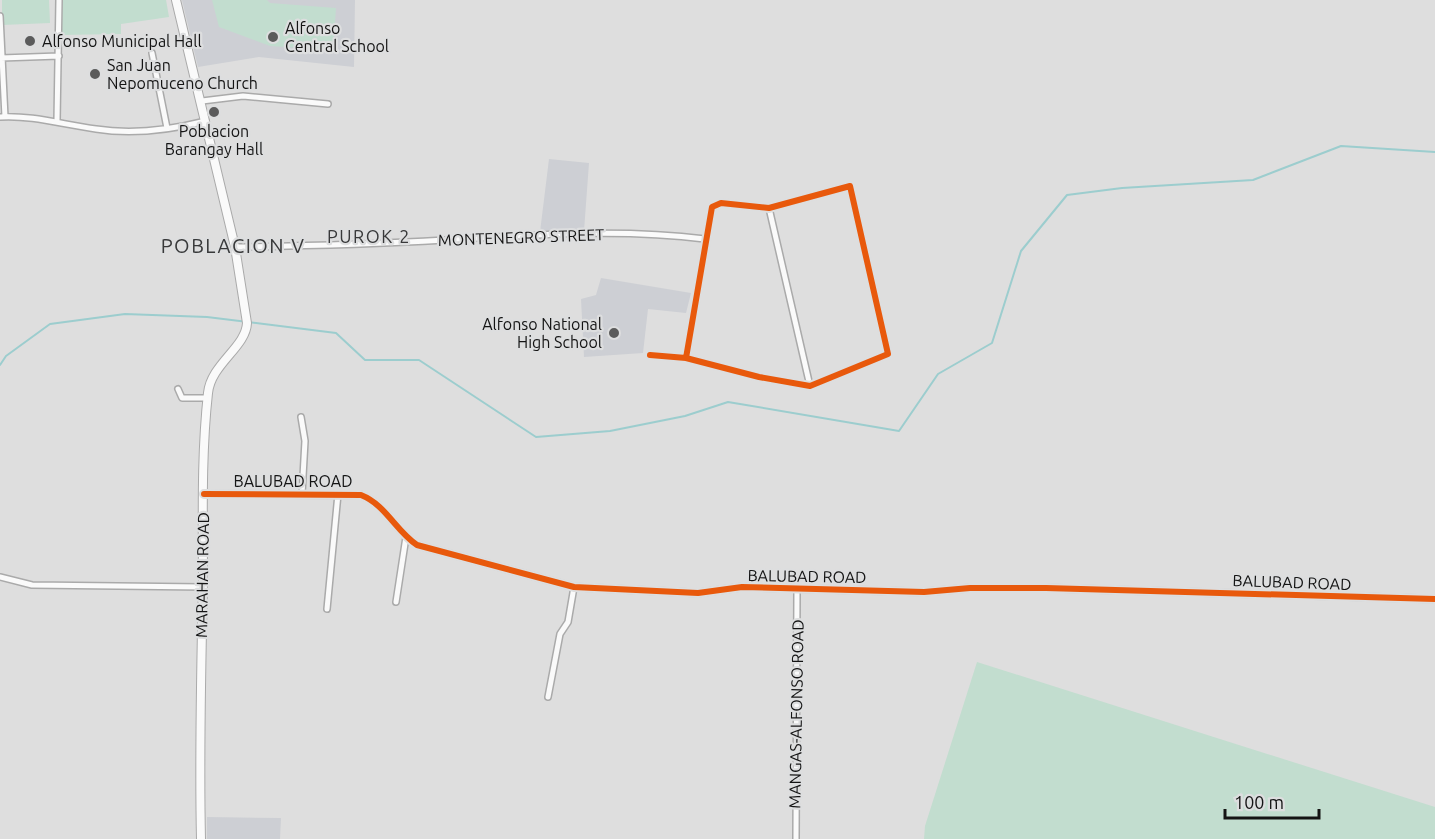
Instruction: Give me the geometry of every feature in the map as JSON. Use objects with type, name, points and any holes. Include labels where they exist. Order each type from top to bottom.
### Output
[{"type":"main road","points":[[176,0],[207,121],[235,247]]},
{"type":"main road","name":"MARAHAN ROAD","points":[[201,839],[202,587],[208,398],[214,373],[244,334],[246,323],[235,247]]},
{"type":"street","points":[[57,121],[59,0]]},
{"type":"street","points":[[0,16],[2,117],[57,121],[116,131],[139,132],[207,121]]},
{"type":"street","points":[[152,53],[167,128]]},
{"type":"street","points":[[1,58],[59,56]]},
{"type":"street","points":[[202,101],[243,96],[328,104]]},
{"type":"street","points":[[650,355],[686,358],[759,377],[810,386],[888,354],[850,186],[769,208],[716,204],[710,212],[686,358]]},
{"type":"street","points":[[769,208],[810,386]]},
{"type":"street","name":"MONTENEGRO STREET","points":[[235,247],[357,245],[559,234],[664,234],[705,239]]},
{"type":"street","points":[[178,389],[182,398],[208,398]]},
{"type":"street","points":[[301,417],[305,441],[302,494]]},
{"type":"street","name":"BALUBAD ROAD","points":[[204,494],[361,495],[380,506],[406,537],[430,549],[574,586],[698,593],[742,587],[924,592],[970,588],[1046,588],[1435,599]]},
{"type":"street","points":[[327,609],[338,494]]},
{"type":"street","points":[[396,602],[406,537]]},
{"type":"street","points":[[0,577],[32,585],[202,587]]},
{"type":"street","points":[[548,697],[560,634],[567,622],[574,586]]},
{"type":"street","name":"MANGAS-ALFONSO ROAD","points":[[796,839],[797,588]]},
{"type":"shaded area","name":"Alfonso Central School","points":[[182,0],[355,0],[354,67],[259,57],[198,67]]},
{"type":"shaded area","points":[[549,159],[589,163],[584,231],[540,232]]},
{"type":"shaded area","name":"Alfonso National High School","points":[[601,278],[691,293],[686,313],[648,309],[643,353],[584,357],[581,299],[596,295]]},
{"type":"shaded area","points":[[207,817],[281,818],[280,839],[207,839]]},
{"type":"green space","points":[[2,0],[49,0],[50,23],[2,25]]},
{"type":"green space","points":[[61,0],[166,0],[169,17],[121,24],[121,34],[61,35]]},
{"type":"green space","points":[[212,0],[267,0],[270,3],[336,8],[333,50],[270,46],[219,27]]},
{"type":"green space","points":[[977,662],[1435,807],[1435,839],[924,839],[925,826]]},
{"type":"waterway","points":[[0,365],[6,356],[50,324],[125,314],[207,317],[336,333],[365,360],[419,360],[536,437],[610,431],[685,416],[728,402],[899,431],[938,374],[992,343],[1021,251],[1067,195],[1122,188],[1253,180],[1341,146],[1435,152]]},
{"type":"cycle path","points":[[650,355],[686,358],[759,377],[810,386],[888,354],[850,186],[769,208],[721,203],[712,207],[686,358]]},
{"type":"cycle path","points":[[204,494],[361,495],[370,499],[384,511],[417,545],[574,587],[698,593],[742,587],[924,592],[970,588],[1046,588],[1435,599]]},
{"type":"place","name":"Alfonso Central School","points":[[273,37]]},
{"type":"place","name":"Alfonso Municipal Hall","points":[[30,41]]},
{"type":"place","name":"San Juan Nepomuceno Church","points":[[95,74]]},
{"type":"place","name":"Poblacion Barangay Hall","points":[[214,112]]},
{"type":"place","name":"Alfonso National High School","points":[[614,333]]},
{"type":"district","name":"PUROK 2","points":[[369,237]]},
{"type":"district","name":"POBLACION V","points":[[233,246]]}]
